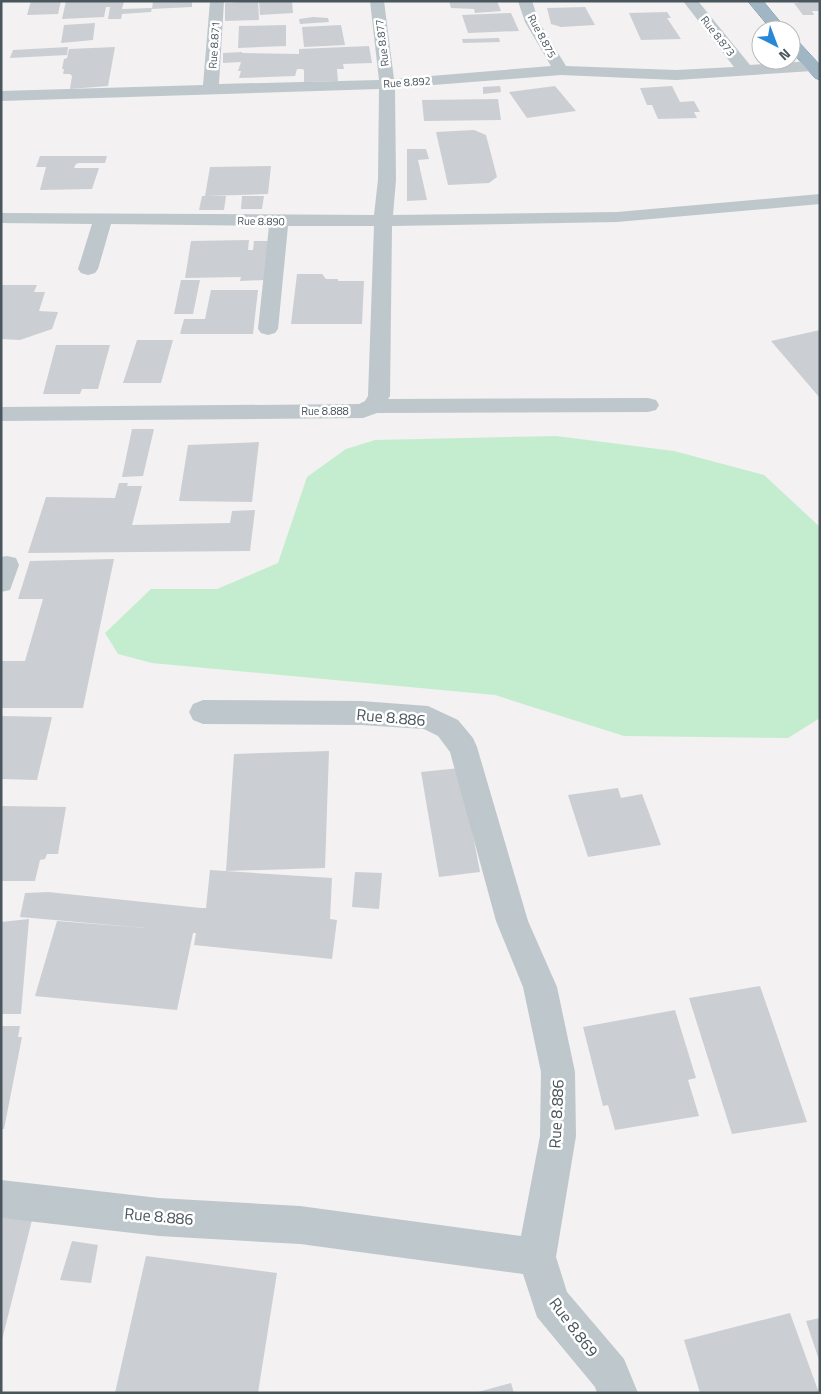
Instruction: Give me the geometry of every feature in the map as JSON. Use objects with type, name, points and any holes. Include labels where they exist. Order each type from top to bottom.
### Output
[{"type":"highway","points":[[755,1],[771,20]]},
{"type":"highway","points":[[801,53],[816,70]]},
{"type":"street","name":"Rue 8.871","points":[[211,90],[217,1]]},
{"type":"street","name":"Rue 8.877","points":[[377,1],[387,84]]},
{"type":"street","name":"Rue 8.875","points":[[525,1],[532,22],[561,70]]},
{"type":"street","name":"Rue 8.873","points":[[690,1],[746,71]]},
{"type":"street","name":"Rue 8.892","points":[[1,96],[387,84],[561,70],[676,75],[816,70]]},
{"type":"street","points":[[373,406],[379,396],[383,221],[387,180],[387,84]]},
{"type":"street","name":"Rue 8.890","points":[[1,218],[279,222],[617,217],[820,199]]},
{"type":"street","points":[[88,269],[103,219]]},
{"type":"street","points":[[268,330],[279,222]]},
{"type":"street","name":"Rue 8.888","points":[[1,414],[363,411],[373,406],[648,405]]},
{"type":"street","name":"Rue 8.886","points":[[1,1199],[159,1217],[300,1226],[537,1257],[558,1136],[558,1072],[540,987],[512,921],[463,746],[448,728],[428,718],[361,713],[203,712]]},
{"type":"street","name":"Rue 8.869","points":[[537,1257],[551,1303],[610,1373],[618,1393]]},
{"type":"green space","points":[[556,436],[674,451],[764,475],[820,527],[820,718],[788,738],[624,736],[495,695],[152,663],[118,654],[105,633],[151,589],[217,589],[278,563],[307,477],[346,449],[375,440]]},
{"type":"building","points":[[31,1],[61,1],[58,14],[27,15]]},
{"type":"building","points":[[66,1],[124,1],[122,9],[152,8],[151,12],[122,14],[121,19],[108,19],[110,7],[106,7],[104,17],[62,19]]},
{"type":"building","points":[[153,1],[192,1],[192,7],[152,9]]},
{"type":"building","points":[[258,1],[259,20],[225,21],[225,3]]},
{"type":"building","points":[[259,1],[292,1],[293,13],[260,15]]},
{"type":"building","points":[[449,1],[497,1],[501,11],[475,13],[474,9],[451,8]]},
{"type":"building","points":[[798,1],[820,1],[820,11],[812,11],[814,15],[803,15],[794,3],[799,3]]},
{"type":"building","points":[[585,7],[595,25],[561,27],[551,24],[547,8]]},
{"type":"building","points":[[667,12],[671,18],[667,18],[681,39],[641,40],[629,13]]},
{"type":"building","points":[[511,13],[519,31],[468,33],[462,15]]},
{"type":"building","points":[[313,17],[328,18],[329,22],[300,24],[299,19]]},
{"type":"building","points":[[95,23],[93,40],[61,43],[64,25]]},
{"type":"building","points":[[286,25],[286,46],[238,48],[239,26]]},
{"type":"building","points":[[341,25],[345,45],[304,47],[302,27]]},
{"type":"building","points":[[499,38],[500,42],[463,43],[462,39]]},
{"type":"building","points":[[369,46],[372,63],[343,64],[344,69],[337,69],[338,81],[304,82],[304,70],[302,69],[297,69],[295,76],[239,78],[241,71],[238,71],[241,62],[223,63],[223,53],[299,54],[299,49]]},
{"type":"building","points":[[68,47],[67,55],[10,58],[13,50]]},
{"type":"building","points":[[115,47],[108,86],[70,89],[72,76],[70,74],[63,74],[64,69],[62,69],[69,49]]},
{"type":"building","points":[[500,86],[501,92],[483,94],[483,87]]},
{"type":"building","points":[[555,86],[576,111],[527,118],[509,92]]},
{"type":"building","points":[[672,86],[680,102],[694,101],[700,112],[694,112],[697,118],[658,119],[652,105],[647,105],[640,88]]},
{"type":"building","points":[[498,99],[501,120],[424,121],[422,100]]},
{"type":"building","points":[[474,130],[486,135],[497,177],[489,183],[448,185],[436,132]]},
{"type":"building","points":[[407,149],[426,149],[429,159],[418,160],[427,200],[407,201]]},
{"type":"building","points":[[40,156],[107,156],[105,163],[79,163],[74,168],[99,168],[92,189],[40,190],[46,167],[36,167]]},
{"type":"building","points":[[271,166],[268,194],[205,196],[210,167]]},
{"type":"building","points":[[202,196],[226,196],[224,210],[199,210]]},
{"type":"building","points":[[242,196],[264,196],[262,209],[241,209]]},
{"type":"building","points":[[249,240],[248,250],[253,250],[254,241],[268,241],[264,280],[240,281],[241,277],[185,278],[191,241]]},
{"type":"building","points":[[297,274],[322,274],[326,279],[338,279],[338,281],[364,281],[362,324],[291,324]]},
{"type":"building","points":[[181,280],[200,280],[193,314],[174,314]]},
{"type":"building","points":[[1,285],[37,285],[34,292],[45,292],[39,311],[58,312],[52,329],[20,340],[1,339]]},
{"type":"building","points":[[211,290],[258,290],[253,334],[180,334],[184,319],[205,319]]},
{"type":"building","points":[[820,330],[820,398],[771,341]]},
{"type":"building","points":[[137,340],[173,340],[161,383],[123,383]]},
{"type":"building","points":[[56,345],[110,345],[98,389],[82,389],[80,394],[43,394]]},
{"type":"building","points":[[132,429],[154,429],[143,476],[122,477]]},
{"type":"building","points":[[259,442],[252,502],[179,501],[188,445]]},
{"type":"building","points":[[119,483],[128,483],[127,486],[142,486],[132,525],[230,523],[232,511],[255,510],[250,551],[28,553],[46,497],[115,498]]},
{"type":"building","points":[[114,559],[83,708],[1,708],[1,661],[25,661],[43,599],[18,599],[30,561]]},
{"type":"building","points":[[1,716],[52,717],[37,780],[1,779]]},
{"type":"building","points":[[329,751],[325,868],[226,871],[234,754]]},
{"type":"building","points":[[460,768],[480,872],[439,877],[421,772]]},
{"type":"building","points":[[618,788],[621,798],[642,794],[661,845],[588,857],[568,795]]},
{"type":"building","points":[[1,806],[66,807],[58,854],[47,854],[45,859],[40,860],[35,881],[1,881]]},
{"type":"building","points":[[210,870],[332,878],[330,919],[337,920],[332,959],[194,945],[196,933],[193,933],[177,1010],[35,996],[57,921],[146,928],[20,917],[25,893],[48,892],[206,908]]},
{"type":"building","points":[[355,872],[382,873],[379,909],[352,907]]},
{"type":"building","points":[[29,919],[21,1014],[1,1014],[1,922]]},
{"type":"building","points":[[760,986],[807,1122],[732,1134],[689,998]]},
{"type":"building","points":[[675,1010],[696,1078],[688,1080],[699,1116],[615,1130],[608,1105],[603,1106],[583,1027]]},
{"type":"building","points":[[1,1026],[20,1026],[18,1037],[22,1037],[4,1129],[1,1129]]},
{"type":"building","points":[[1,1218],[32,1220],[2,1340],[1,1340]]},
{"type":"building","points":[[72,1241],[98,1245],[91,1283],[60,1280]]},
{"type":"building","points":[[146,1256],[277,1273],[258,1393],[115,1393]]},
{"type":"building","points":[[790,1313],[819,1393],[700,1393],[684,1340]]},
{"type":"building","points":[[820,1318],[820,1360],[819,1360],[806,1321]]},
{"type":"building","points":[[511,1383],[514,1393],[478,1393],[478,1392]]}]
